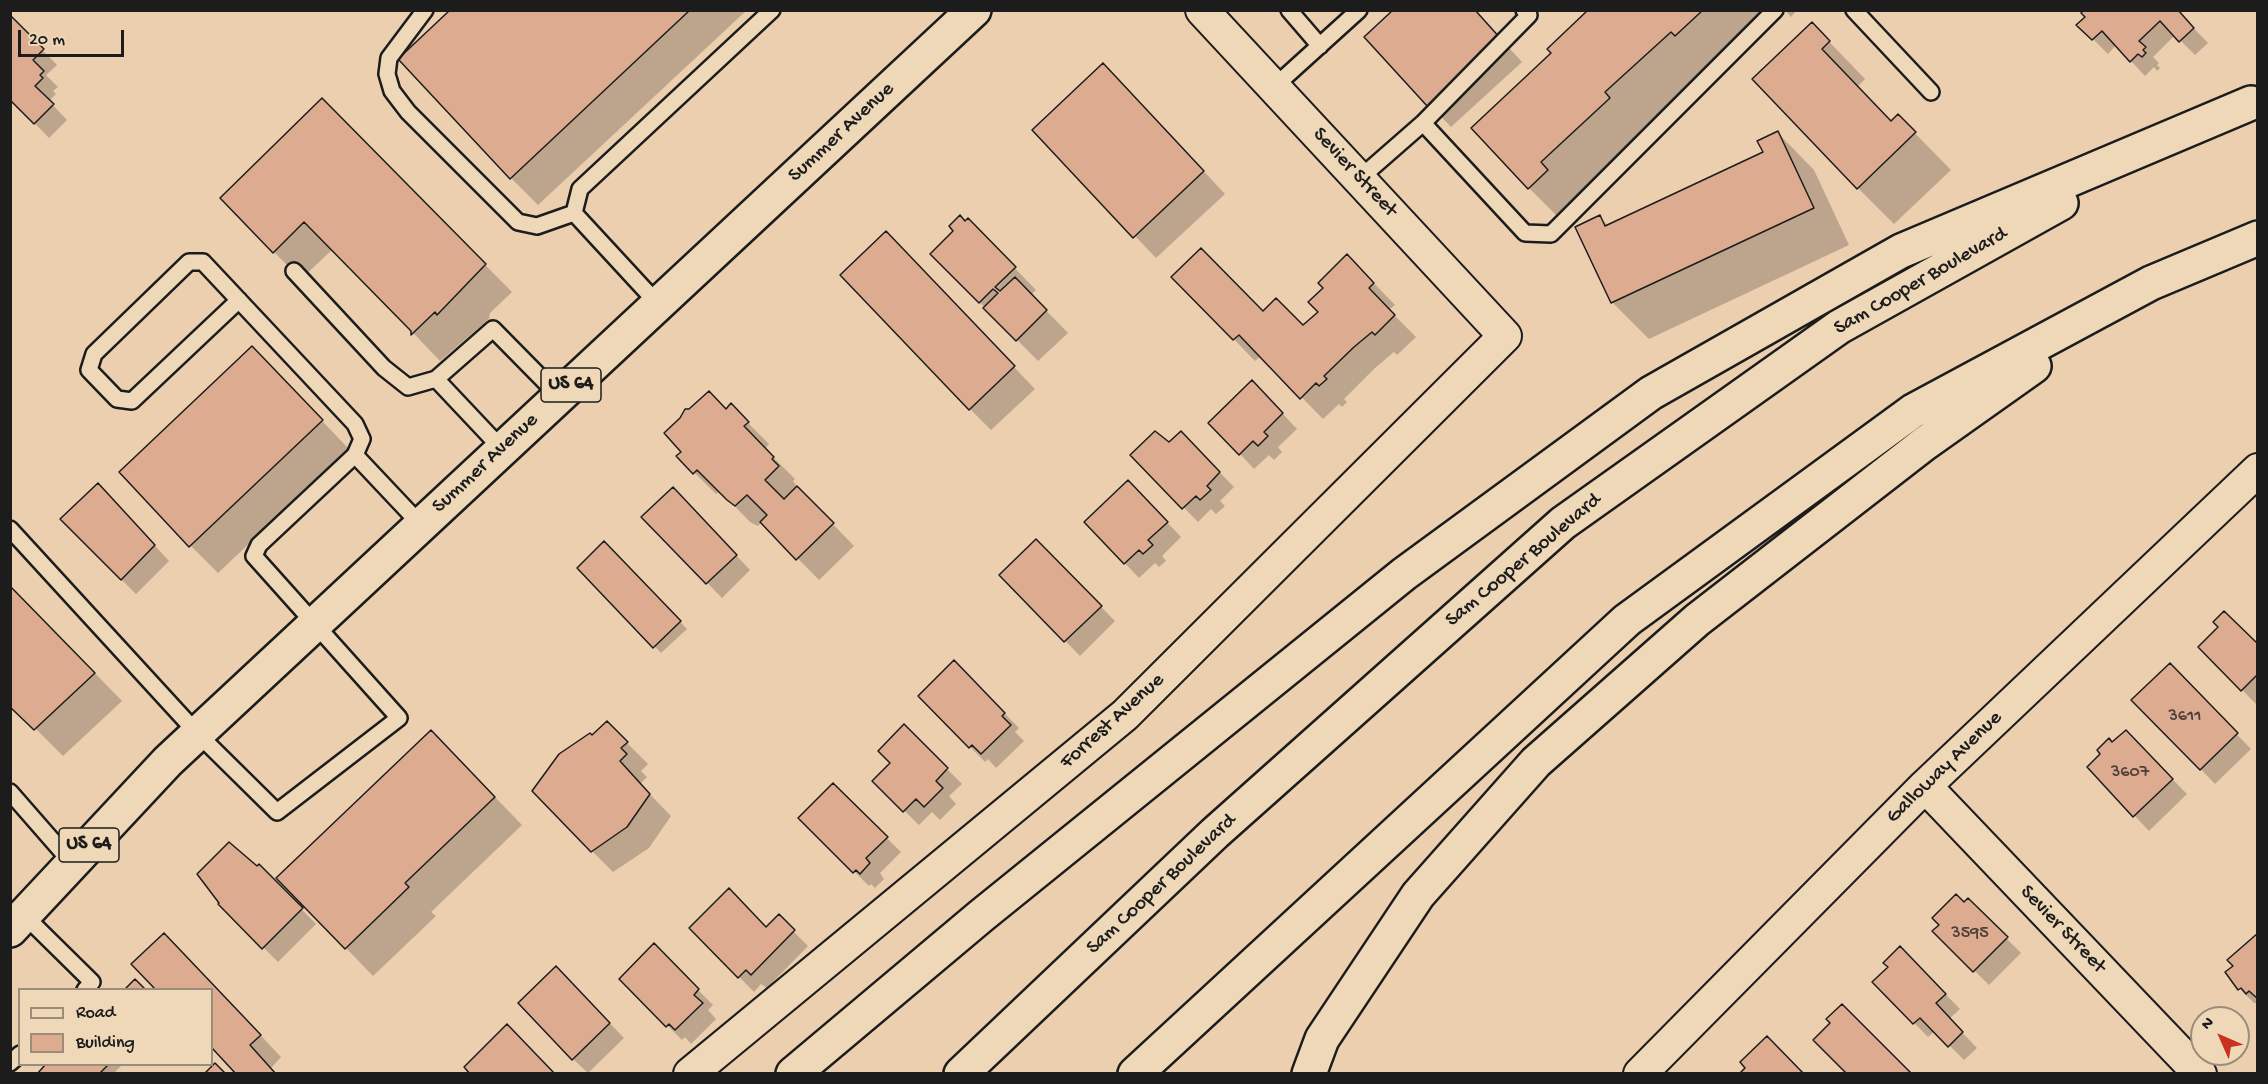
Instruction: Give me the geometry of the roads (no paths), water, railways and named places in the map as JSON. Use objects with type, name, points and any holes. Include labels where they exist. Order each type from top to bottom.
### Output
[{"type":"main road","name":"Summer Avenue","points":[[17,922],[197,733],[974,10]]},
{"type":"main road","points":[[793,1074],[990,909],[1404,574],[1651,393],[1900,251],[2254,101]]},
{"type":"main road","name":"Sam Cooper Boulevard","points":[[961,1074],[1215,833],[1563,523],[1839,327],[2048,210],[2254,101]]},
{"type":"main road","points":[[1135,1074],[1627,620],[1913,411],[2151,283],[2258,238]]},
{"type":"main road","points":[[1309,1074],[1322,1039],[1418,896],[1536,762],[1697,620],[1924,444],[2151,283]]},
{"type":"street","name":"Sevier Street","points":[[1202,10],[1505,336]]},
{"type":"street","name":"Forrest Avenue","points":[[690,1074],[1125,716],[1505,336]]},
{"type":"street","name":"Galloway Avenue","points":[[1640,1074],[1925,786],[2258,470]]},
{"type":"street","name":"Sevier Street","points":[[1925,786],[2200,1074]]},
{"type":"lane","points":[[425,10],[389,58],[387,74],[392,91],[518,222],[537,226],[574,213]]},
{"type":"lane","points":[[574,213],[580,189],[771,10]]},
{"type":"lane","points":[[1289,10],[1320,46]]},
{"type":"lane","points":[[1274,87],[1359,10]]},
{"type":"lane","points":[[1359,179],[1423,123],[1529,15],[1524,10]]},
{"type":"lane","points":[[1423,123],[1525,232],[1551,234],[1775,10]]},
{"type":"lane","points":[[1854,10],[1931,92]]},
{"type":"lane","points":[[574,213],[658,304]]},
{"type":"lane","points":[[10,529],[197,733],[277,812],[399,718],[254,556],[259,545],[355,455],[362,439],[355,424],[204,262],[189,262],[94,354],[89,370],[117,399],[132,401],[238,300]]},
{"type":"lane","points":[[294,271],[384,368],[408,387],[436,379],[493,329],[559,396]]},
{"type":"lane","points":[[436,379],[502,449]]},
{"type":"lane","points":[[355,455],[421,525]]},
{"type":"lane","points":[[10,792],[72,863]]},
{"type":"lane","points":[[17,922],[92,982],[87,988]]}]
